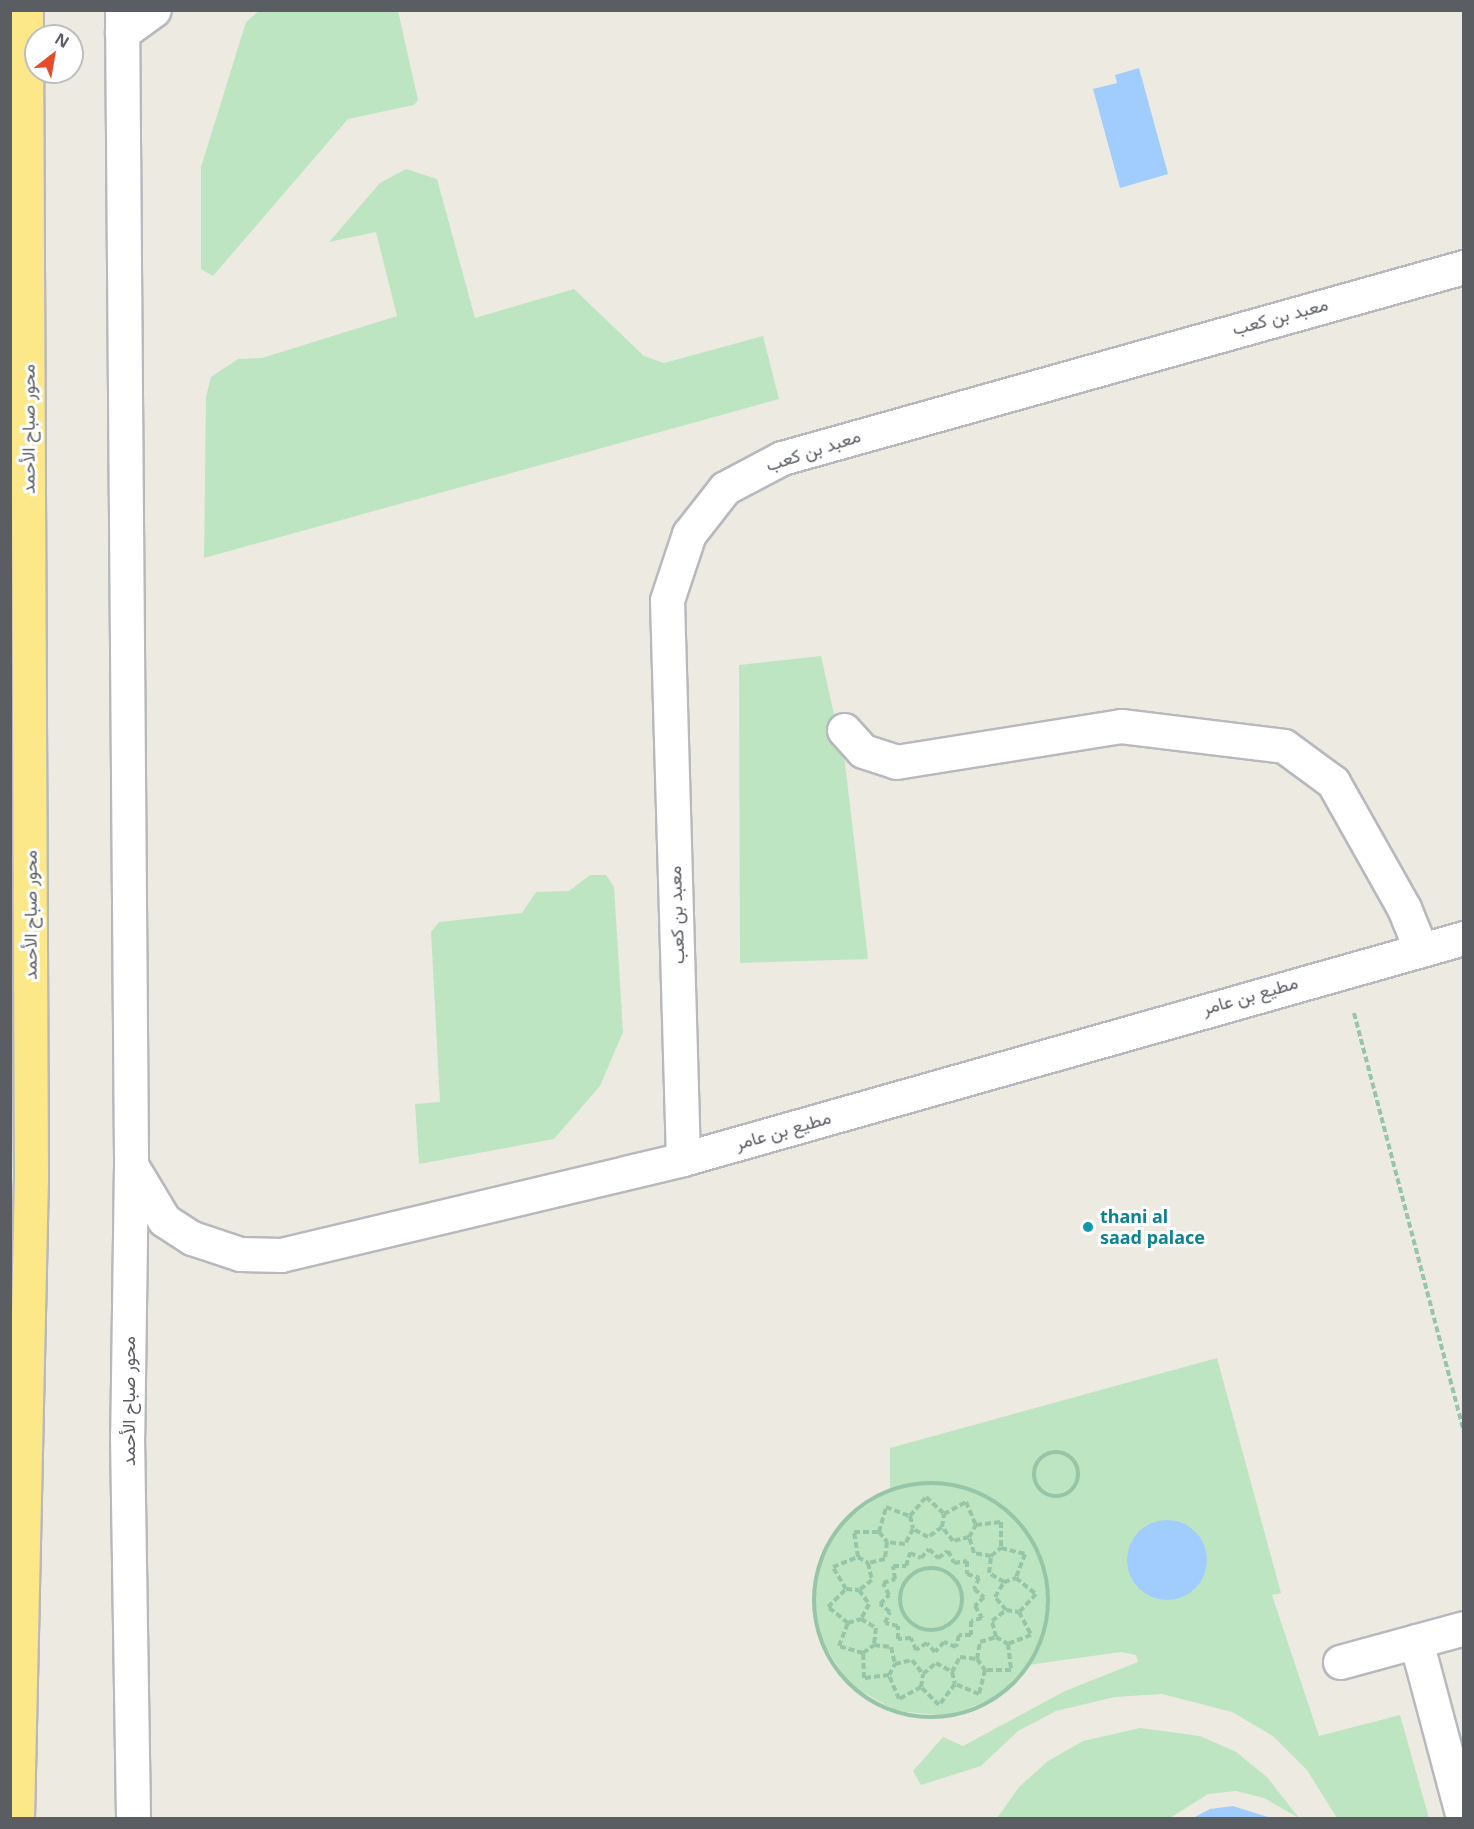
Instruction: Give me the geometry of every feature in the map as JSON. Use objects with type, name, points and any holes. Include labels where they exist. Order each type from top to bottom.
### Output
[{"type":"highway","name":"محور صباح الأحمد","points":[[17,1818],[31,1178],[26,10]]},
{"type":"street","points":[[122,22],[154,10]]},
{"type":"street","name":"محور صباح الأحمد","points":[[122,22],[130,1165],[127,1435],[133,1818]]},
{"type":"street","name":"معبد بن كعب","points":[[683,1159],[667,600],[689,534],[725,488],[782,458],[1464,267]]},
{"type":"street","points":[[844,730],[863,751],[896,762],[1121,726],[1284,746],[1333,782],[1404,908],[1421,950]]},
{"type":"street","name":"مطيع بن عامر","points":[[130,1165],[164,1220],[192,1238],[240,1254],[281,1255],[683,1159],[1342,969],[1464,938]]},
{"type":"street","points":[[1340,1662],[1464,1628]]},
{"type":"street","points":[[1416,1641],[1463,1818]]},
{"type":"path","points":[[1342,969],[1464,1433]]},
{"type":"path","points":[[1064,1454],[1075,1462],[1077,1481],[1065,1494],[1051,1495],[1037,1484],[1036,1465],[1046,1455],[1064,1454]]},
{"type":"path","points":[[925,1483],[966,1488],[1013,1515],[1036,1549],[1048,1601],[1041,1641],[1010,1687],[976,1708],[936,1716],[896,1711],[849,1684],[825,1650],[813,1598],[820,1558],[851,1513],[884,1492],[925,1483]]},
{"type":"path","points":[[910,1516],[926,1497],[944,1514]]},
{"type":"path","points":[[944,1514],[966,1502],[976,1525]]},
{"type":"path","points":[[879,1532],[886,1507],[910,1516]]},
{"type":"path","points":[[928,1538],[942,1527],[944,1514]]},
{"type":"path","points":[[910,1516],[914,1529],[928,1538]]},
{"type":"path","points":[[976,1525],[1001,1522],[1001,1548]]},
{"type":"path","points":[[928,1538],[929,1549],[938,1558],[948,1551],[953,1541],[969,1537],[976,1525]]},
{"type":"path","points":[[942,1527],[953,1541]]},
{"type":"path","points":[[905,1544],[914,1529]]},
{"type":"path","points":[[879,1532],[854,1532],[858,1557],[868,1563],[885,1559]]},
{"type":"path","points":[[879,1532],[887,1542],[905,1544]]},
{"type":"path","points":[[969,1537],[974,1553]]},
{"type":"path","points":[[885,1559],[887,1542]]},
{"type":"path","points":[[905,1544],[910,1554],[921,1558],[929,1549]]},
{"type":"path","points":[[989,1573],[991,1556],[1001,1548]]},
{"type":"path","points":[[1001,1548],[1025,1554],[1016,1578]]},
{"type":"path","points":[[948,1551],[954,1563],[967,1562]]},
{"type":"path","points":[[974,1553],[991,1556]]},
{"type":"path","points":[[974,1553],[967,1562],[967,1574],[979,1578]]},
{"type":"path","points":[[885,1559],[893,1566],[906,1566],[910,1554]]},
{"type":"path","points":[[846,1589],[833,1567],[858,1557]]},
{"type":"path","points":[[868,1563],[872,1580]]},
{"type":"path","points":[[872,1580],[883,1583],[894,1579],[893,1566]]},
{"type":"path","points":[[936,1568],[958,1582],[962,1601],[949,1624],[923,1629],[903,1612],[900,1592],[916,1572],[936,1568]]},
{"type":"path","points":[[989,1573],[979,1578],[974,1589],[984,1597],[995,1597],[1006,1610],[1019,1612]]},
{"type":"path","points":[[989,1573],[1004,1582]]},
{"type":"path","points":[[995,1597],[1004,1582],[1016,1578]]},
{"type":"path","points":[[1016,1578],[1036,1594],[1019,1612]]},
{"type":"path","points":[[848,1623],[828,1607],[846,1589],[860,1590],[872,1580]]},
{"type":"path","points":[[880,1604],[889,1595],[883,1583]]},
{"type":"path","points":[[860,1590],[869,1604]]},
{"type":"path","points":[[982,1618],[975,1606],[984,1597]]},
{"type":"path","points":[[869,1604],[880,1604],[890,1612],[885,1623],[876,1628]]},
{"type":"path","points":[[863,1653],[838,1646],[848,1623],[861,1619],[869,1604]]},
{"type":"path","points":[[992,1621],[1006,1610]]},
{"type":"path","points":[[1008,1644],[1031,1635],[1019,1612]]},
{"type":"path","points":[[971,1635],[971,1621],[982,1618],[992,1621]]},
{"type":"path","points":[[861,1619],[876,1628]]},
{"type":"path","points":[[992,1621],[996,1637],[1008,1644]]},
{"type":"path","points":[[885,1623],[898,1626],[898,1639],[891,1647]]},
{"type":"path","points":[[874,1645],[876,1628]]},
{"type":"path","points":[[955,1684],[952,1672],[960,1657],[956,1647],[959,1635],[971,1635],[980,1642]]},
{"type":"path","points":[[980,1642],[996,1637]]},
{"type":"path","points":[[898,1639],[911,1638],[916,1650]]},
{"type":"path","points":[[935,1652],[944,1642],[956,1647]]},
{"type":"path","points":[[980,1642],[977,1659],[985,1670]]},
{"type":"path","points":[[912,1660],[916,1650],[927,1644],[935,1652],[936,1663]]},
{"type":"path","points":[[985,1670],[1011,1670],[1008,1644]]},
{"type":"path","points":[[863,1653],[874,1645],[891,1647]]},
{"type":"path","points":[[891,1647],[896,1664]]},
{"type":"path","points":[[863,1653],[864,1678],[889,1676]]},
{"type":"path","points":[[960,1657],[977,1659]]},
{"type":"path","points":[[889,1676],[896,1664],[912,1660]]},
{"type":"path","points":[[912,1660],[922,1674],[921,1687],[939,1705],[955,1684]]},
{"type":"path","points":[[936,1663],[952,1672]]},
{"type":"path","points":[[922,1674],[936,1663]]},
{"type":"path","points":[[955,1684],[979,1694],[985,1670]]},
{"type":"path","points":[[889,1676],[899,1699],[921,1687]]},
{"type":"green space","points":[[259,11],[398,11],[418,100],[414,105],[348,119],[213,276],[201,269],[201,167],[246,22]]},
{"type":"green space","points":[[406,169],[437,179],[475,318],[574,289],[644,356],[664,363],[763,336],[779,399],[204,558],[206,397],[211,377],[238,359],[262,358],[397,316],[376,232],[329,242],[380,183]]},
{"type":"green space","points":[[821,656],[845,763],[868,959],[740,963],[739,665]]},
{"type":"green space","points":[[590,875],[606,875],[614,887],[623,1032],[600,1086],[554,1139],[419,1164],[415,1104],[440,1102],[431,932],[439,922],[522,913],[536,892],[569,891]]},
{"type":"green space","points":[[1217,1358],[1281,1593],[1272,1595],[1319,1736],[1400,1715],[1429,1818],[1337,1818],[1307,1770],[1273,1736],[1232,1712],[1162,1694],[1115,1697],[1056,1711],[1018,1731],[981,1766],[921,1785],[913,1771],[943,1737],[963,1746],[1065,1691],[1138,1662],[1136,1655],[1121,1652],[1028,1665],[1000,1695],[950,1716],[896,1711],[849,1684],[820,1638],[813,1598],[817,1571],[841,1523],[890,1489],[890,1448]]},
{"type":"green space","points":[[1140,1728],[1200,1736],[1236,1752],[1267,1777],[1299,1818],[1264,1798],[1236,1791],[1208,1794],[1170,1818],[997,1818],[1019,1787],[1048,1761],[1083,1741]]},
{"type":"water","points":[[1139,68],[1168,174],[1120,188],[1093,89],[1117,83],[1115,75]]},
{"type":"water","points":[[1167,1520],[1182,1523],[1195,1532],[1204,1545],[1207,1560],[1204,1575],[1195,1588],[1182,1597],[1167,1600],[1152,1597],[1139,1588],[1130,1575],[1127,1560],[1130,1545],[1139,1532],[1152,1523]]},
{"type":"water","points":[[1233,1806],[1271,1818],[1193,1818],[1210,1809]]},
{"type":"place","name":"thani al saad palace","points":[[1088,1227]]}]
